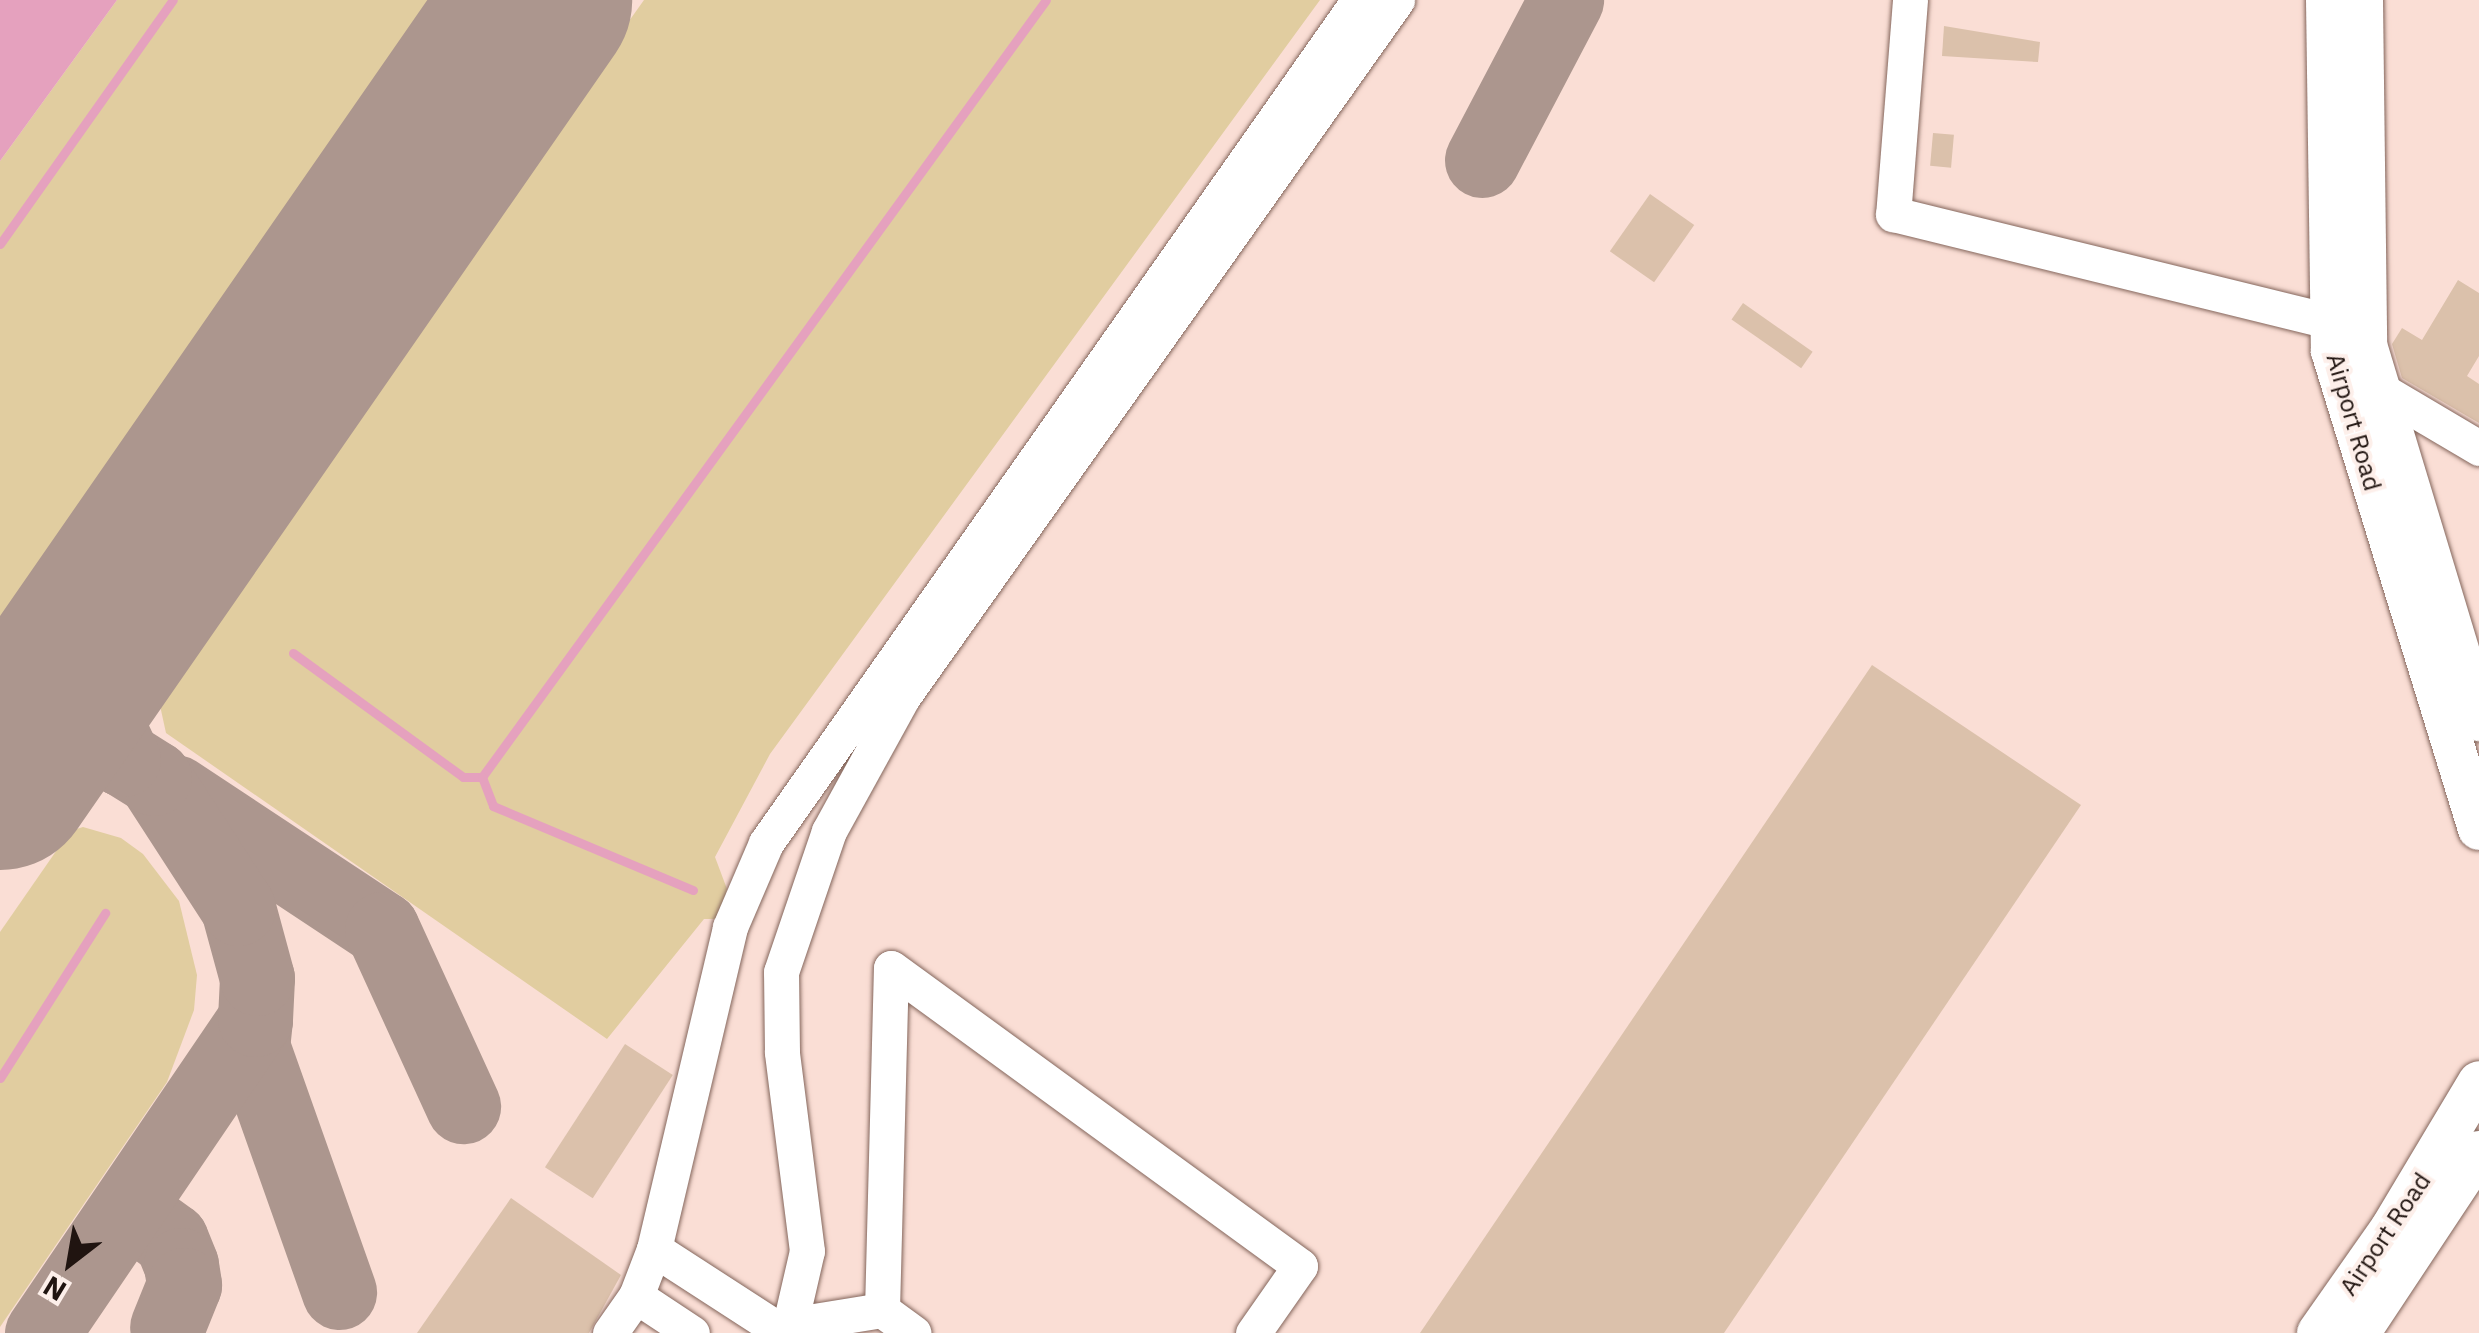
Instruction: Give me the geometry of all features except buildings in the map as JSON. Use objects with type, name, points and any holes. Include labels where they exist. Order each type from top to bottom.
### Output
[{"type":"main road","name":"Airport Road","points":[[2327,0],[2328,322],[2361,392],[2431,620],[2479,829]]},
{"type":"main road","name":"Airport Road","points":[[2361,392],[2362,0]]},
{"type":"main road","name":"Airport Road","points":[[2431,620],[2479,720]]},
{"type":"main road","name":"Airport Road","points":[[2318,1333],[2401,1214],[2479,1082]]},
{"type":"main road","name":"Airport Road","points":[[2359,1333],[2479,1152]]},
{"type":"street","points":[[610,1333],[636,1296],[654,1249],[730,927],[766,843],[889,689],[1227,208],[1359,0]]},
{"type":"street","points":[[1227,208],[1396,0]]},
{"type":"street","points":[[1910,0],[1893,214],[2328,322]]},
{"type":"street","points":[[2361,392],[2479,448]]},
{"type":"street","points":[[787,1333],[806,1251],[778,1014],[785,945],[889,689]]},
{"type":"street","points":[[730,927],[785,945]]},
{"type":"street","points":[[882,1310],[892,968],[1300,1266],[1253,1333]]},
{"type":"street","points":[[654,1249],[787,1333]]},
{"type":"street","points":[[636,1296],[692,1333]]},
{"type":"street","points":[[787,1333],[808,1322],[882,1310],[914,1333]]},
{"type":"shaded area","points":[[0,0],[117,0],[0,161]]},
{"type":"shaded area","points":[[117,0],[431,0],[0,619],[0,161]]},
{"type":"shaded area","points":[[644,0],[1320,0],[770,754],[715,857],[727,889],[718,919],[704,919],[607,1039],[166,733],[159,701],[161,679]]},
{"type":"shaded area","points":[[83,827],[121,838],[143,854],[179,901],[197,975],[194,1010],[167,1082],[0,1327],[0,932],[70,831]]},
{"type":"waterway","points":[[0,244],[173,0]]},
{"type":"waterway","points":[[293,653],[463,777],[482,777],[1046,0]]},
{"type":"waterway","points":[[482,777],[493,806],[693,890]]},
{"type":"waterway","points":[[0,1078],[105,913]]},
{"type":"taxiway","points":[[1482,160],[1566,0]]},
{"type":"taxiway","points":[[42,1333],[255,1019],[257,978],[238,908],[154,778],[123,759],[86,680],[88,660],[115,611]]},
{"type":"taxiway","points":[[20,748],[38,735],[76,733],[123,759]]},
{"type":"taxiway","points":[[175,792],[382,929],[463,1106]]},
{"type":"taxiway","points":[[255,1019],[252,1046],[339,1292]]},
{"type":"taxiway","points":[[123,1215],[145,1221],[171,1240],[181,1265],[184,1285],[167,1327]]},
{"type":"runway","points":[[0,777],[539,0]]}]
